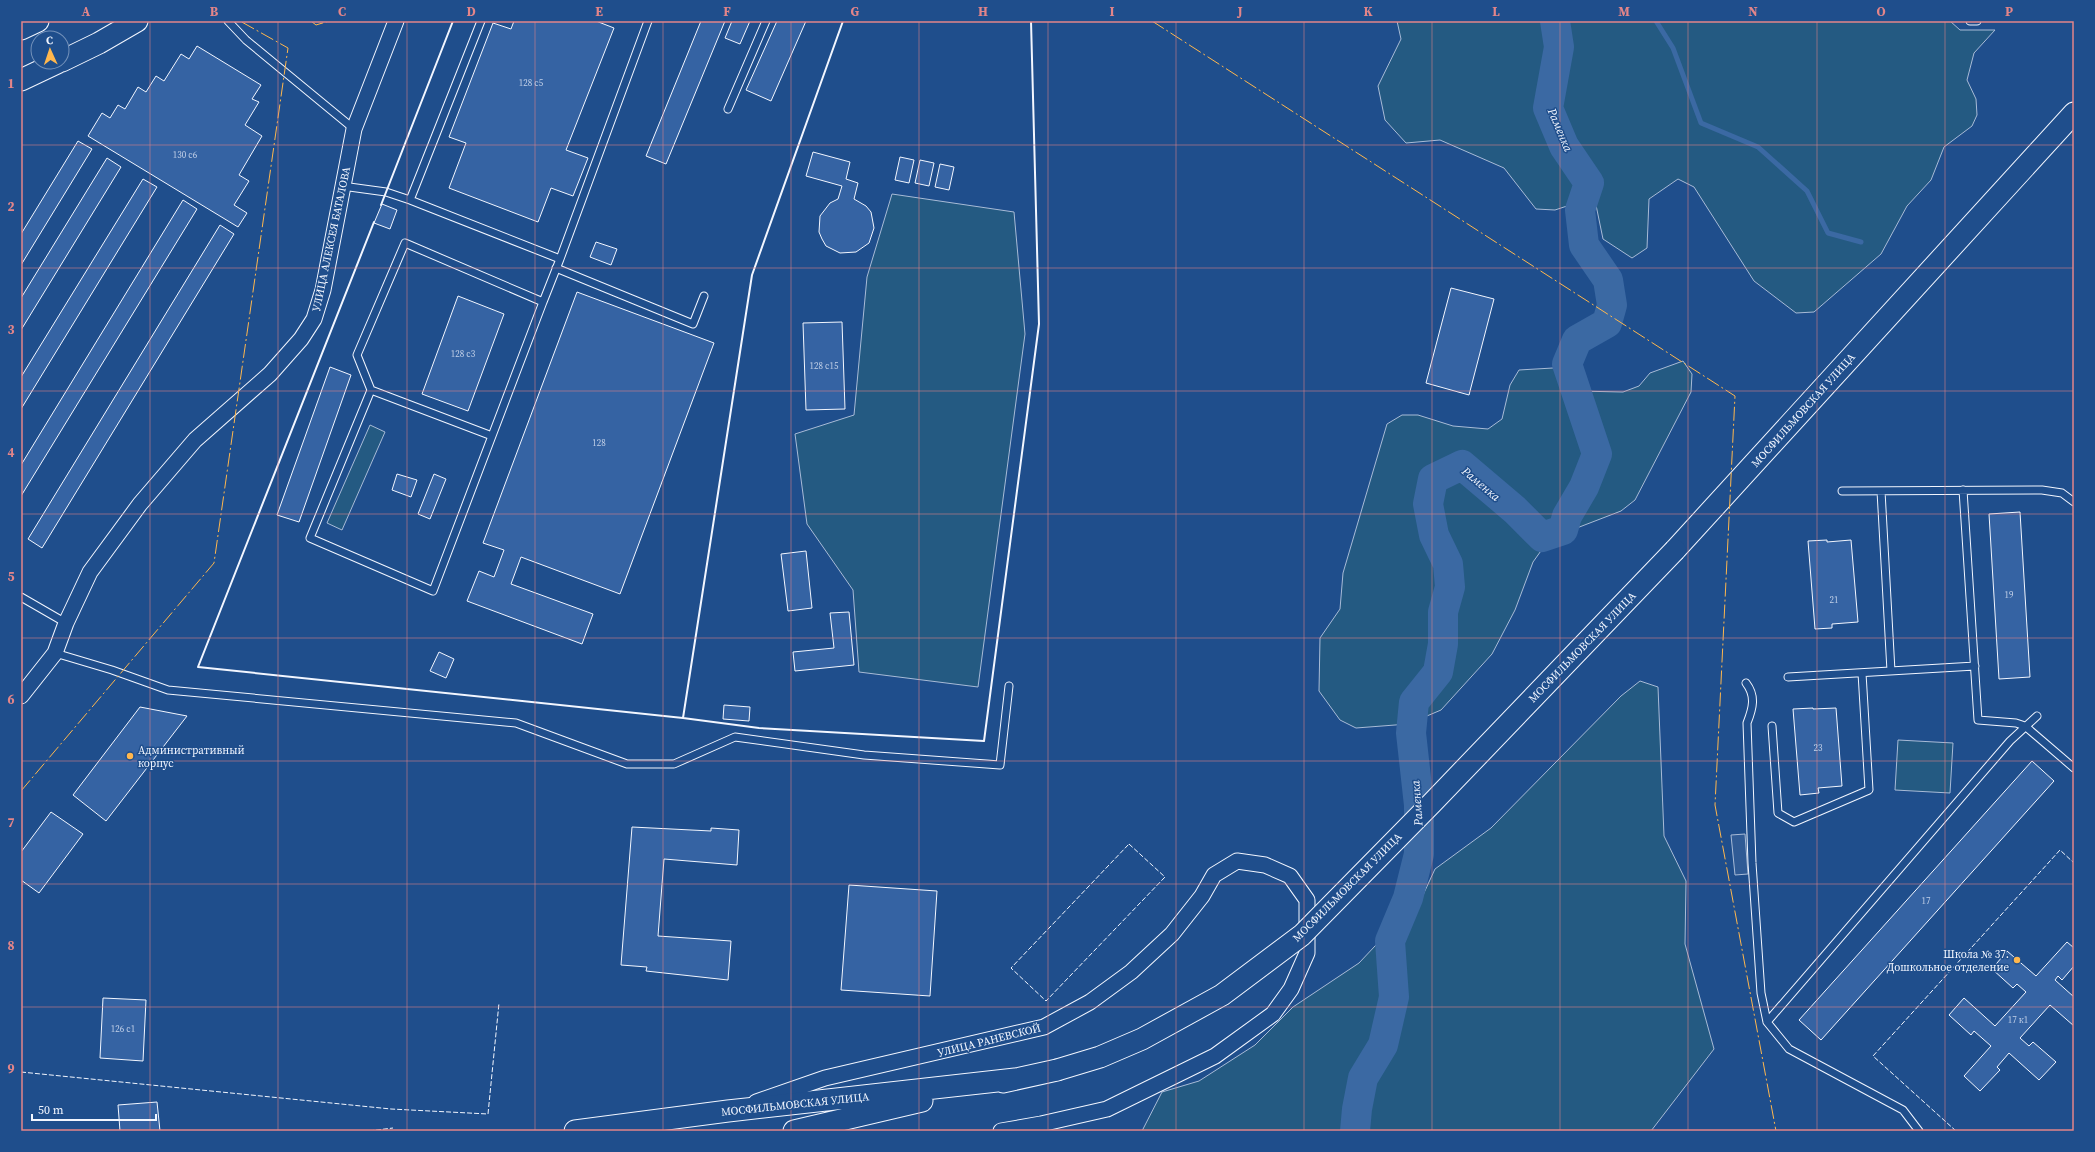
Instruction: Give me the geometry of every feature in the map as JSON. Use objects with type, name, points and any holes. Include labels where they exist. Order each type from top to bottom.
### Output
[{"type":"street","points":[[21,29],[38,21]]},
{"type":"street","points":[[99,43],[138,21]]},
{"type":"street","points":[[70,57],[150,21]]},
{"type":"street","name":"УЛИЦА АЛЕКСЕЯ БАТАЛОВА","points":[[21,696],[56,653],[66,623],[90,572],[140,504],[195,440],[270,374],[301,339],[314,319],[323,290],[354,129],[396,21]]},
{"type":"street","points":[[21,80],[42,70]]},
{"type":"street","name":"МОСФИЛЬМОВСКАЯ УЛИЦА","points":[[794,1131],[1057,1070],[1100,1057],[1142,1039],[1222,995],[1302,935],[1432,803],[1675,550],[1981,217],[2074,113]]},
{"type":"street","name":"УЛИЦА РАНЕВСКОЙ","points":[[728,1111],[825,1078],[1044,1027],[1090,1002],[1131,972],[1172,934],[1202,896],[1214,875],[1237,861],[1265,865],[1290,876],[1307,900],[1307,953],[1292,989],[1273,1014],[1215,1056],[1107,1109],[1041,1124],[1001,1131]]},
{"type":"street","name":"МОСФИЛЬМОВСКАЯ УЛИЦА","points":[[575,1131],[728,1111],[1015,1079]]},
{"type":"lane","points":[[228,21],[246,40],[354,129]]},
{"type":"lane","points":[[410,200],[481,21]]},
{"type":"lane","points":[[542,302],[405,243],[357,355],[371,390],[310,538],[433,591],[560,258],[648,21]]},
{"type":"lane","points":[[728,109],[766,21]]},
{"type":"lane","points":[[1970,21],[1977,21]]},
{"type":"lane","points":[[342,186],[386,192],[560,258]]},
{"type":"lane","points":[[556,268],[693,324],[704,296]]},
{"type":"lane","points":[[371,390],[492,436]]},
{"type":"lane","points":[[1963,490],[1978,720],[2016,723],[2025,726],[2074,768]]},
{"type":"lane","points":[[1842,491],[2042,490],[2062,493],[2074,502]]},
{"type":"lane","points":[[1880,491],[1891,671]]},
{"type":"lane","points":[[21,597],[66,623]]},
{"type":"lane","points":[[56,653],[112,670],[168,690],[516,723],[627,764],[674,764],[735,737],[864,755],[1000,765],[1009,686]]},
{"type":"lane","points":[[1788,677],[1975,666]]},
{"type":"lane","points":[[1772,726],[1778,813],[1794,822],[1869,790],[1862,672]]},
{"type":"lane","points":[[1746,683],[1752,690],[1753,702],[1747,723],[1752,863],[1760,992],[1767,1022],[1789,1050],[1903,1110],[1919,1131]]},
{"type":"lane","points":[[1767,1022],[2010,741],[2037,716]]},
{"type":"shaded area","points":[[1397,21],[1950,21],[1960,30],[1995,30],[1974,53],[1967,80],[1976,99],[1977,115],[1972,126],[1944,147],[1931,180],[1907,206],[1881,254],[1814,312],[1796,313],[1754,281],[1694,187],[1678,179],[1649,199],[1647,248],[1632,258],[1603,239],[1596,205],[1579,202],[1555,210],[1536,209],[1504,168],[1440,140],[1406,143],[1385,120],[1378,86],[1401,39]]},
{"type":"shaded area","points":[[892,194],[1014,212],[1025,334],[978,687],[859,672],[853,590],[807,524],[795,434],[854,415],[867,277]]},
{"type":"shaded area","points":[[1683,361],[1692,374],[1691,392],[1635,500],[1621,511],[1556,536],[1543,548],[1533,562],[1515,610],[1492,654],[1441,710],[1408,724],[1356,728],[1340,720],[1319,691],[1320,638],[1340,609],[1343,573],[1387,424],[1402,415],[1418,415],[1453,426],[1488,429],[1502,419],[1510,385],[1519,370],[1553,368],[1577,391],[1623,392],[1639,386],[1650,373]]},
{"type":"shaded area","points":[[370,425],[385,432],[342,530],[327,523]]},
{"type":"shaded area","points":[[1640,681],[1658,687],[1664,836],[1686,881],[1685,944],[1714,1049],[1651,1131],[1142,1131],[1162,1092],[1199,1081],[1255,1045],[1293,1007],[1359,963],[1423,895],[1435,869],[1491,828],[1621,696]]},
{"type":"shaded area","points":[[1898,740],[1953,743],[1950,793],[1895,790]]},
{"type":"shaded area","points":[[1745,834],[1748,874],[1735,875],[1731,835]]},
{"type":"building","points":[[514,21],[596,21],[614,28],[566,150],[588,158],[573,196],[551,188],[538,222],[449,188],[466,143],[449,137],[493,23],[511,29]]},
{"type":"building","points":[[701,21],[725,21],[666,164],[646,156]]},
{"type":"building","points":[[732,21],[750,21],[740,44],[725,38]]},
{"type":"building","points":[[777,21],[806,21],[771,101],[746,90]]},
{"type":"building","points":[[197,46],[261,85],[252,99],[259,102],[245,125],[262,136],[239,175],[249,181],[234,205],[247,213],[238,227],[88,136],[102,113],[110,118],[118,105],[125,109],[138,87],[146,92],[156,76],[164,81],[181,54],[189,59]]},
{"type":"building","points":[[78,141],[92,149],[21,265],[21,234]]},
{"type":"building","points":[[813,152],[850,162],[846,179],[858,183],[854,199],[866,206],[871,212],[874,228],[869,243],[856,252],[840,253],[826,246],[822,239],[819,232],[820,216],[830,203],[838,199],[842,186],[806,176]]},
{"type":"building","points":[[900,157],[914,160],[909,183],[895,180]]},
{"type":"building","points":[[107,158],[121,167],[21,330],[21,298]]},
{"type":"building","points":[[920,160],[934,163],[929,186],[915,183]]},
{"type":"building","points":[[940,164],[954,167],[949,190],[935,187]]},
{"type":"building","points":[[143,179],[157,187],[21,409],[21,377]]},
{"type":"building","points":[[183,200],[197,209],[21,496],[21,465]]},
{"type":"building","points":[[382,204],[397,210],[390,229],[374,223]]},
{"type":"building","points":[[220,225],[234,234],[42,548],[28,539]]},
{"type":"building","points":[[596,242],[617,249],[611,265],[590,257]]},
{"type":"building","points":[[1451,288],[1494,299],[1469,395],[1426,383]]},
{"type":"building","points":[[577,292],[714,343],[620,594],[521,557],[511,584],[593,614],[582,644],[467,601],[479,571],[494,577],[504,550],[483,543]]},
{"type":"building","points":[[458,296],[504,314],[468,411],[422,394]]},
{"type":"building","points":[[842,322],[845,409],[806,410],[803,323]]},
{"type":"building","points":[[330,367],[351,375],[299,522],[277,515]]},
{"type":"building","points":[[397,474],[417,480],[411,497],[392,490]]},
{"type":"building","points":[[434,474],[446,479],[430,519],[418,514]]},
{"type":"building","points":[[2020,512],[2030,677],[1999,679],[1989,514]]},
{"type":"building","points":[[1827,540],[1827,542],[1851,540],[1858,622],[1832,624],[1832,628],[1815,629],[1808,541]]},
{"type":"building","points":[[806,551],[812,608],[788,611],[781,554]]},
{"type":"building","points":[[849,612],[854,665],[795,671],[793,652],[834,648],[830,613]]},
{"type":"building","points":[[439,652],[454,659],[446,678],[430,671]]},
{"type":"building","points":[[724,705],[750,707],[749,721],[723,719]]},
{"type":"building","name":"Административный корпус","points":[[140,707],[187,716],[106,821],[73,795]]},
{"type":"building","points":[[1836,708],[1842,786],[1818,788],[1819,793],[1800,795],[1793,709]]},
{"type":"building","points":[[2032,761],[2054,781],[1821,1040],[1799,1020]]},
{"type":"building","points":[[51,812],[83,834],[39,893],[21,880],[21,852]]},
{"type":"building","points":[[632,827],[711,831],[711,828],[739,830],[737,865],[664,859],[658,936],[731,941],[728,980],[646,971],[647,967],[621,965]]},
{"type":"building","points":[[849,885],[937,891],[930,996],[841,990]]},
{"type":"building","points":[[2067,942],[2074,948],[2074,966],[2062,980],[2058,976],[2055,980],[2074,997],[2074,1026],[2050,1005],[2020,1038],[2029,1046],[2033,1042],[2056,1062],[2039,1080],[2009,1053],[1997,1067],[2000,1070],[1980,1091],[1964,1076],[1991,1046],[1974,1031],[1971,1035],[1949,1015],[1964,998],[1995,1026],[2026,992],[2017,984],[2013,988],[1992,969],[2007,951],[2036,976]]},
{"type":"building","points":[[103,998],[146,1000],[143,1061],[100,1058]]},
{"type":"building","points":[[157,1102],[160,1131],[120,1131],[118,1105]]},
{"type":"waterway","name":"Раменка","points":[[1355,1131],[1357,1109],[1363,1078],[1383,1045],[1394,997],[1390,941],[1408,898],[1419,854],[1419,805],[1411,733],[1414,702],[1438,672],[1443,644],[1443,612],[1450,587],[1448,564],[1434,535],[1428,504],[1433,479],[1462,465],[1515,510],[1542,537],[1563,530],[1567,516],[1584,487],[1597,454],[1567,364],[1577,340],[1607,323],[1612,305],[1608,280],[1584,245],[1580,210],[1589,183],[1564,146],[1548,108],[1559,47],[1555,21]]},
{"type":"waterway","points":[[1656,21],[1673,48],[1701,123],[1758,147],[1807,191],[1828,233],[1861,242]]},
{"type":"fence","points":[[1129,844],[1165,877],[1046,1001],[1011,968],[1129,844]]},
{"type":"fence","points":[[1956,1131],[1873,1056],[2060,850],[2074,863]]},
{"type":"fence","points":[[21,1072],[391,1109],[488,1114],[499,1003]]},
{"type":"fence","points":[[369,1131],[393,1128]]},
{"type":"wall","points":[[381,205],[453,21]]},
{"type":"wall","points":[[683,718],[752,275],[843,21]]},
{"type":"wall","points":[[374,222],[198,667],[683,718],[759,728],[984,741],[1039,324],[1031,21]]},
{"type":"power","points":[[21,791],[214,563],[288,48],[240,21]]},
{"type":"power","points":[[311,21],[316,25],[329,21]]},
{"type":"power","points":[[1152,21],[1735,396],[1715,805],[1776,1131]]},
{"type":"place","name":"Административный корпус","points":[[130,756]]},
{"type":"place","name":"Школа № 37. Дошкольное отделение","points":[[2017,960]]}]
